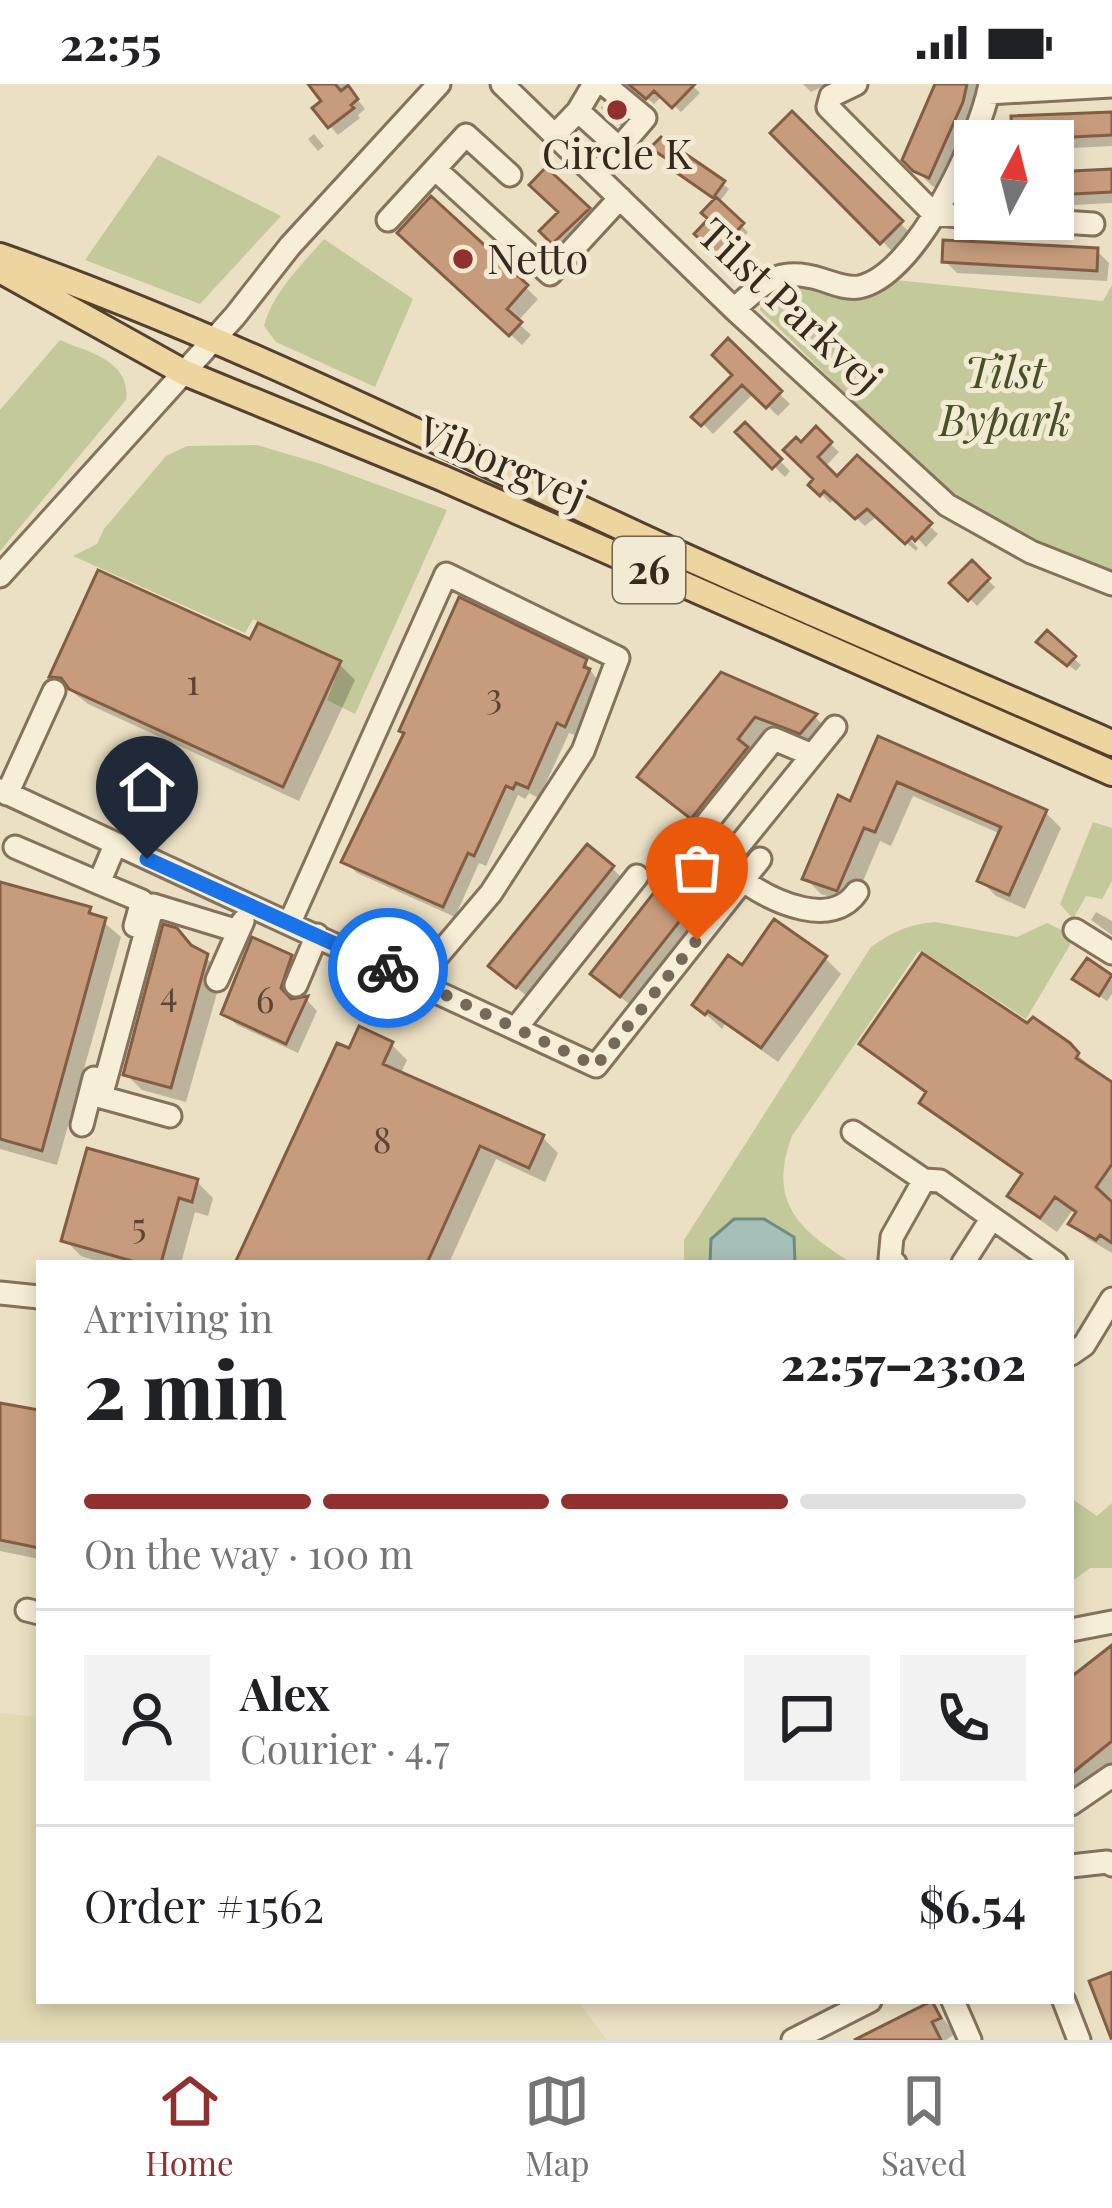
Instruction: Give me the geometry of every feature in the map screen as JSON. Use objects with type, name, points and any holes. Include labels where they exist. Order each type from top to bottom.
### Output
[{"type":"main road","name":"Viborgvej","points":[[0,256],[215,338],[677,553],[1112,743]]},
{"type":"main road","name":"Viborgvej","points":[[0,270],[183,372],[442,478],[1112,773]]},
{"type":"street","points":[[0,576],[215,338],[290,246],[440,84]]},
{"type":"street","name":"Tilst Parkvej","points":[[502,84],[734,309],[947,505],[1031,552],[1112,584]]},
{"type":"street","points":[[554,135],[578,111],[594,84]]},
{"type":"street","points":[[596,175],[645,118],[604,84]]},
{"type":"street","points":[[856,84],[831,96],[828,107],[934,214],[954,215]]},
{"type":"street","points":[[734,309],[768,279],[784,274],[806,274],[852,289],[877,283],[896,266],[934,214],[967,148],[989,89],[1112,86]]},
{"type":"street","points":[[578,111],[619,148]]},
{"type":"street","points":[[388,220],[466,135],[510,176]]},
{"type":"street","points":[[435,169],[550,274],[620,198]]},
{"type":"street","points":[[1074,223],[1093,224]]},
{"type":"street","points":[[290,922],[446,574],[618,658],[583,751],[491,893],[429,966],[421,983]]},
{"type":"street","points":[[54,691],[3,792],[596,1066],[760,860]]},
{"type":"street","points":[[725,863],[835,727]]},
{"type":"street","points":[[812,755],[774,739],[695,838],[743,881],[790,905],[822,911],[845,905],[857,892]]},
{"type":"street","points":[[99,883],[115,845]]},
{"type":"street","points":[[15,847],[142,902],[82,1125]]},
{"type":"street","points":[[516,1028],[637,876]]},
{"type":"street","points":[[217,980],[250,904]]},
{"type":"street","points":[[170,1116],[101,1097],[153,905],[238,931]]},
{"type":"street","points":[[1075,930],[1112,953]]},
{"type":"street","points":[[296,985],[317,934]]},
{"type":"street","points":[[853,1132],[924,1180],[940,1181],[1052,1260]]},
{"type":"street","points":[[891,1260],[892,1237],[924,1180]]},
{"type":"street","points":[[965,1260],[992,1218]]},
{"type":"street","points":[[0,1293],[36,1297]]},
{"type":"street","points":[[1074,1351],[1090,1336],[1112,1299]]},
{"type":"street","points":[[1090,1336],[1112,1351]]},
{"type":"street","points":[[1074,1629],[1112,1622]]},
{"type":"street","points":[[1074,1802],[1112,1776]]},
{"type":"street","points":[[1074,1866],[1112,1865]]},
{"type":"street","points":[[793,2040],[864,2004]]},
{"type":"street","points":[[954,2004],[970,2040]]},
{"type":"street","points":[[1065,2004],[1079,2040]]},
{"type":"shaded area","points":[[0,1713],[36,1717],[36,2004],[580,2004],[607,2040],[0,2040]]},
{"type":"green space","points":[[158,155],[281,216],[200,304],[85,260]]},
{"type":"green space","points":[[324,239],[413,299],[375,387],[276,342],[264,326],[281,291]]},
{"type":"green space","name":"Tilst Bypark","points":[[895,280],[1103,301],[1112,285],[1112,576],[1001,529],[955,500],[760,310],[760,295],[788,284],[861,295]]},
{"type":"green space","points":[[60,340],[115,367],[126,387],[126,400],[0,551],[0,410]]},
{"type":"green space","points":[[257,445],[447,510],[355,714],[327,700],[342,660],[253,619],[245,633],[73,556],[97,544],[104,529],[166,456],[187,446]]},
{"type":"green space","points":[[1093,822],[1112,828],[1112,881],[1102,899],[1086,896],[1073,919],[1060,904]]},
{"type":"green space","points":[[935,922],[1017,937],[1047,923],[1070,934],[1070,945],[1026,1019],[918,952],[792,1136],[785,1159],[783,1179],[793,1212],[817,1239],[848,1260],[684,1260],[684,1240],[871,947],[917,925]]},
{"type":"green space","points":[[1074,1500],[1097,1516],[1112,1503],[1112,1568],[1090,1568],[1074,1580]]},
{"type":"water","points":[[734,1219],[764,1219],[794,1237],[795,1260],[710,1260],[711,1239]]},
{"type":"building","points":[[308,84],[335,84],[341,91],[348,85],[358,99],[351,105],[354,108],[328,128],[312,108],[321,101]]},
{"type":"building","points":[[628,84],[695,84],[672,108],[654,91],[646,99]]},
{"type":"building","points":[[935,84],[967,84],[929,178],[902,160]]},
{"type":"building","points":[[792,111],[903,221],[880,244],[770,133]]},
{"type":"building","points":[[1112,112],[1112,135],[1074,137],[1074,120],[1011,120],[1011,116]]},
{"type":"building","points":[[661,137],[725,181],[713,198],[650,148]]},
{"type":"building","points":[[546,167],[590,208],[552,244],[539,231],[558,212],[529,185]]},
{"type":"building","points":[[1112,169],[1112,192],[1074,194],[1074,171]]},
{"type":"building","name":"Netto","points":[[431,196],[528,285],[507,309],[522,322],[509,336],[397,233]]},
{"type":"building","points":[[716,197],[744,223],[716,255],[694,234],[708,219],[701,213]]},
{"type":"building","points":[[943,240],[1098,248],[1097,271],[942,262]]},
{"type":"building","points":[[728,338],[782,391],[766,408],[742,385],[701,426],[691,417],[732,375],[712,355]]},
{"type":"building","points":[[745,422],[782,459],[772,469],[735,432]]},
{"type":"building","points":[[816,426],[832,442],[818,457],[837,476],[857,455],[932,523],[915,541],[912,537],[905,544],[867,509],[855,519],[824,491],[820,496],[808,485],[813,479],[783,450],[796,437],[801,442]]},
{"type":"building","points":[[972,560],[990,578],[968,601],[949,583]]},
{"type":"building","points":[[98,570],[250,639],[258,623],[341,661],[283,787],[69,689],[61,678],[49,677]]},
{"type":"building","points":[[459,597],[587,659],[584,667],[590,669],[565,727],[557,723],[528,788],[516,783],[513,789],[506,786],[474,856],[468,853],[443,907],[341,862],[404,733],[399,731]]},
{"type":"building","points":[[1047,630],[1076,656],[1067,666],[1036,642]]},
{"type":"building","points":[[721,672],[817,714],[800,734],[755,717],[738,739],[748,747],[691,819],[637,777]]},
{"type":"building","points":[[878,736],[1047,810],[1009,895],[977,881],[1001,827],[897,782],[875,832],[864,828],[837,891],[802,879],[838,795],[850,801]]},
{"type":"building","points":[[587,844],[614,866],[516,988],[488,966]]},
{"type":"building","points":[[667,876],[697,899],[620,997],[590,974]]},
{"type":"building","points":[[0,882],[91,907],[89,913],[106,918],[42,1151],[0,1139]]},
{"type":"building","points":[[774,919],[827,956],[761,1048],[692,1005],[728,955],[742,965]]},
{"type":"building","points":[[163,924],[177,928],[191,945],[208,954],[171,1088],[123,1075]]},
{"type":"building","points":[[252,937],[292,955],[281,988],[291,999],[308,996],[286,1044],[221,1014]]},
{"type":"building","points":[[922,953],[1027,1023],[1033,1017],[1070,1043],[1079,1053],[1076,1058],[1112,1082],[1112,1164],[1096,1187],[1112,1202],[1112,1243],[1068,1224],[1076,1212],[1055,1197],[1040,1218],[1007,1196],[1022,1174],[919,1103],[926,1092],[859,1044]]},
{"type":"building","points":[[1087,958],[1112,975],[1099,996],[1072,979]]},
{"type":"building","points":[[359,1026],[393,1042],[383,1064],[544,1135],[529,1168],[480,1146],[428,1260],[236,1260],[337,1043],[349,1048]]},
{"type":"building","points":[[87,1148],[198,1179],[192,1202],[179,1198],[162,1260],[128,1260],[61,1241]]},
{"type":"building","points":[[0,1403],[36,1409],[36,1547],[0,1540]]},
{"type":"building","points":[[1112,1645],[1112,1741],[1074,1772],[1074,1675]]},
{"type":"building","points":[[1112,1972],[1112,2037],[1111,2038],[1089,1981]]},
{"type":"building","points":[[926,2004],[934,2004],[941,2018],[932,2022],[941,2040],[854,2040]]},
{"type":"way so far","points":[[388,968],[596,1066],[697,940]]},
{"type":"place","name":"Circle K","points":[[617,110]]},
{"type":"place","name":"Netto","points":[[463,259]]},
{"type":"route","points":[[147,859],[388,968]]}]
